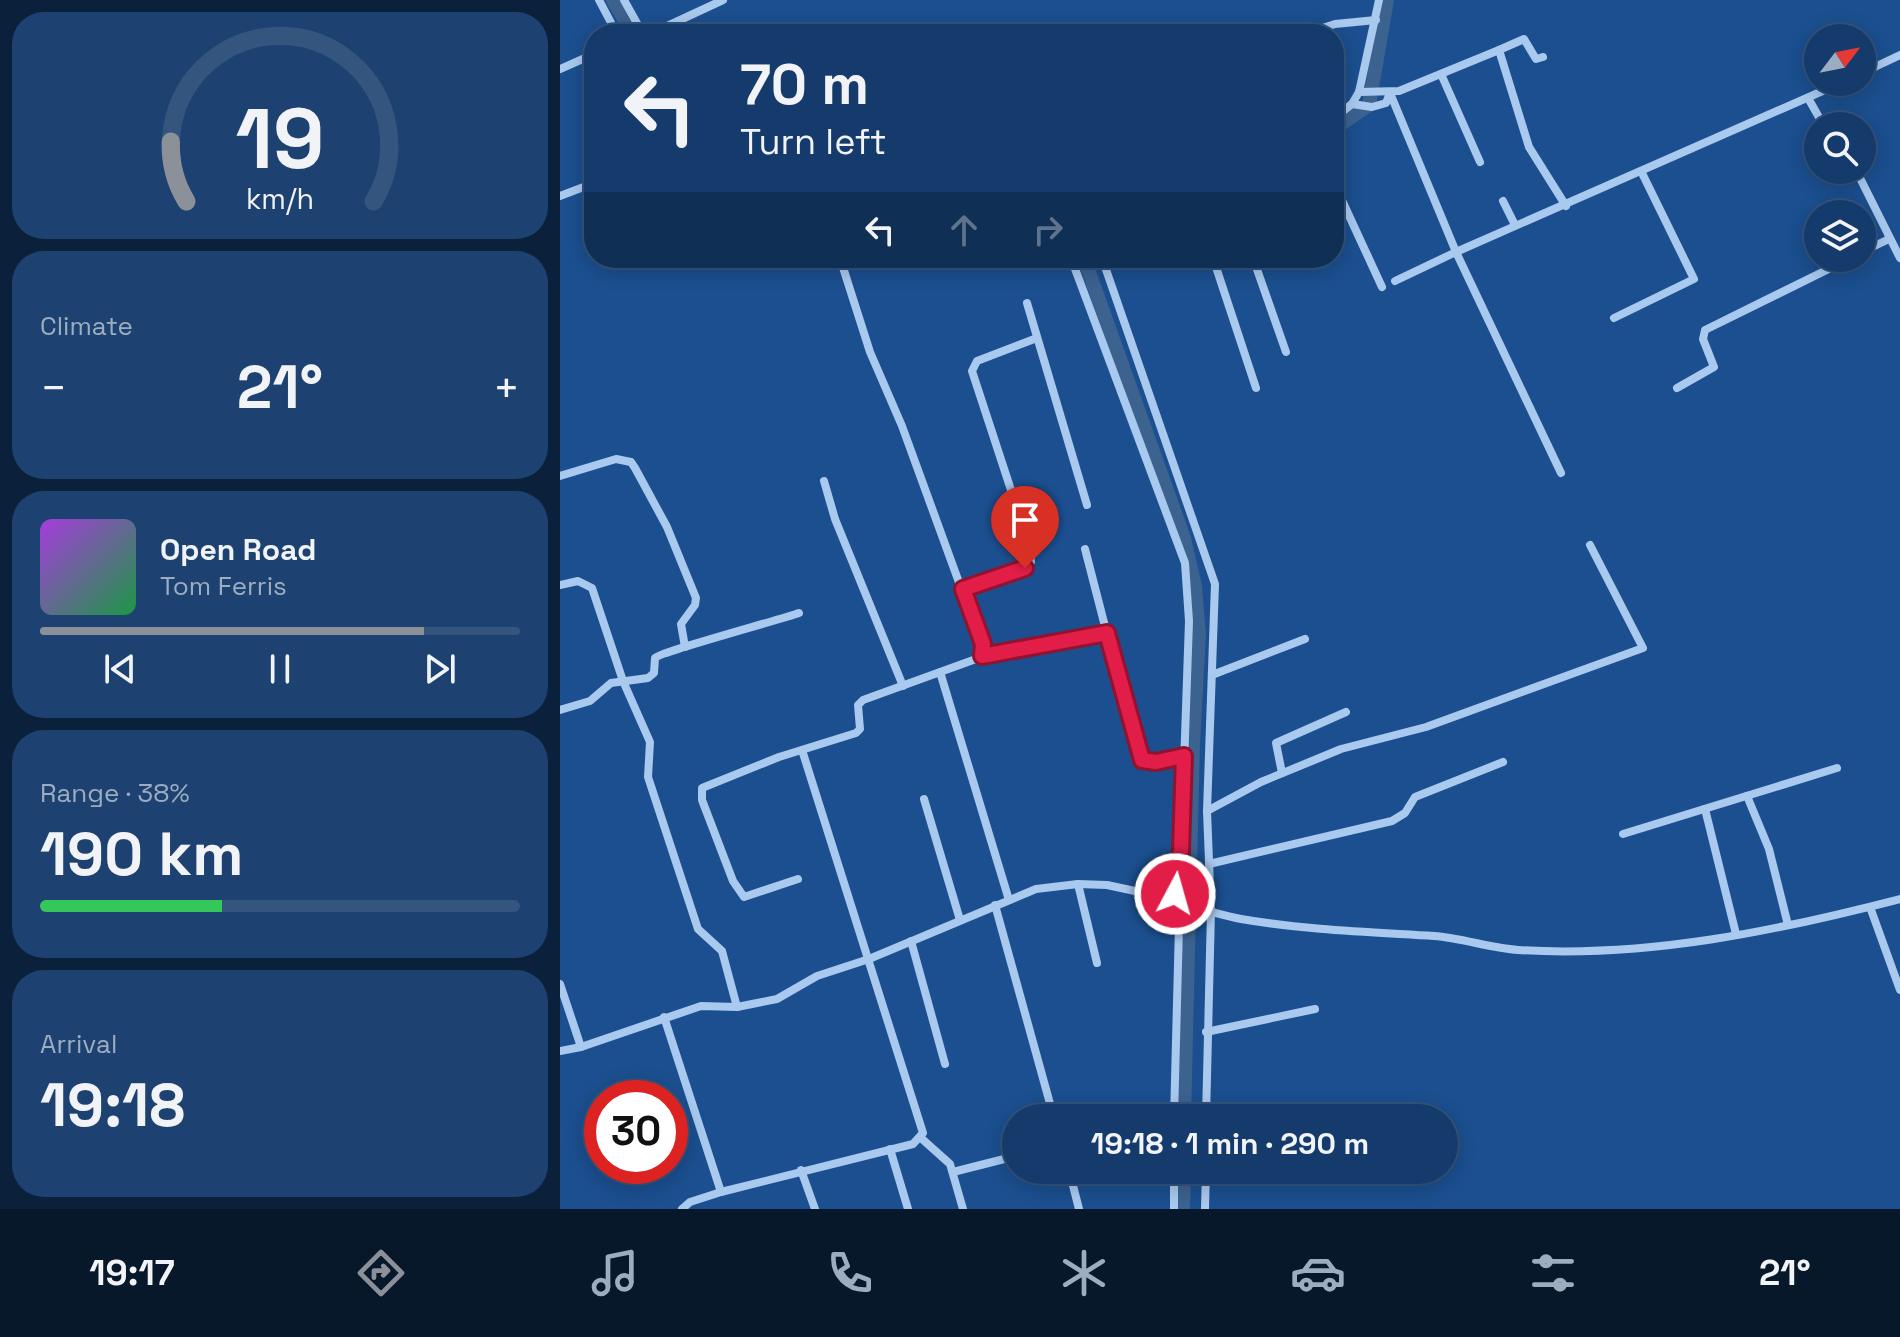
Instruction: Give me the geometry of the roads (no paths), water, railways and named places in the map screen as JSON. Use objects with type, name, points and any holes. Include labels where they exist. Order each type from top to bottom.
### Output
[{"type":"street","points":[[599,0],[612,24]]},
{"type":"street","points":[[624,0],[637,24]]},
{"type":"street","points":[[671,24],[723,0]]},
{"type":"street","points":[[1344,110],[1362,92],[1379,0]]},
{"type":"street","points":[[1335,24],[1376,20]]},
{"type":"street","points":[[1362,92],[1386,93],[1524,39],[1536,59],[1543,57]]},
{"type":"street","points":[[1499,50],[1529,147],[1566,206]]},
{"type":"street","points":[[1876,66],[1900,55]]},
{"type":"street","points":[[560,69],[584,58]]},
{"type":"street","points":[[1441,74],[1480,162]]},
{"type":"street","points":[[1352,104],[1372,107],[1386,103],[1386,93]]},
{"type":"street","points":[[1386,93],[1456,252],[1561,473]]},
{"type":"street","points":[[1395,281],[1515,225],[1566,206],[1812,96]]},
{"type":"street","points":[[1808,98],[1816,112]]},
{"type":"street","points":[[1614,318],[1694,279],[1642,173]]},
{"type":"street","points":[[1863,184],[1900,258]]},
{"type":"street","points":[[560,196],[584,187]]},
{"type":"street","points":[[1503,201],[1515,225]]},
{"type":"street","points":[[1344,205],[1382,287]]},
{"type":"street","points":[[1876,245],[1889,239]]},
{"type":"street","points":[[843,268],[870,352],[983,644],[982,656]]},
{"type":"street","points":[[1075,268],[1185,563],[1189,621],[1180,881],[1175,894],[1181,905],[1174,1104]]},
{"type":"street","points":[[1105,268],[1215,584],[1207,811],[1206,1104]]},
{"type":"street","points":[[1216,268],[1256,388]]},
{"type":"street","points":[[1257,268],[1286,352]]},
{"type":"street","points":[[1677,388],[1714,367],[1703,339],[1705,330],[1823,272]]},
{"type":"street","points":[[1027,303],[1087,505]]},
{"type":"street","points":[[963,589],[1025,568],[1031,562],[972,365],[986,356],[1037,338]]},
{"type":"street","points":[[560,476],[616,459],[631,462],[667,527],[696,598],[695,605],[681,624],[685,647]]},
{"type":"street","points":[[824,481],[835,519],[903,686]]},
{"type":"street","points":[[1207,811],[1282,773],[1341,749],[1426,727],[1643,648],[1590,545]]},
{"type":"street","points":[[1085,549],[1142,760],[1156,762],[1184,756]]},
{"type":"street","points":[[560,585],[578,581],[592,588],[623,681],[646,730],[651,756],[648,777],[698,929],[722,951],[737,1007]]},
{"type":"street","points":[[560,710],[590,701],[611,683],[648,678],[654,673],[659,654],[799,613]]},
{"type":"street","points":[[798,879],[744,897],[733,881],[701,793],[702,788],[856,733],[860,729],[858,705],[903,686],[982,656],[1107,633]]},
{"type":"street","points":[[1212,675],[1305,639]]},
{"type":"street","points":[[940,672],[1009,900]]},
{"type":"street","points":[[1282,773],[1275,751],[1276,743],[1346,712]]},
{"type":"street","points":[[802,750],[922,1124],[921,1138]]},
{"type":"street","points":[[1209,864],[1392,821],[1405,813],[1415,797],[1503,762]]},
{"type":"street","points":[[1623,834],[1837,768]]},
{"type":"street","points":[[1747,796],[1769,849],[1788,925]]},
{"type":"street","points":[[924,799],[960,920]]},
{"type":"street","points":[[1705,809],[1736,934]]},
{"type":"street","points":[[560,1051],[581,1047],[701,1006],[737,1007],[777,999],[817,976],[869,959],[1036,889],[1078,884],[1107,885],[1163,897],[1175,894]]},
{"type":"street","points":[[1078,884],[1097,963]]},
{"type":"street","points":[[1181,905],[1240,919],[1357,934],[1444,937],[1514,950],[1579,952],[1645,948],[1736,934],[1900,899]]},
{"type":"street","points":[[995,905],[1050,1104]]},
{"type":"street","points":[[1870,907],[1900,990]]},
{"type":"street","points":[[911,941],[945,1064]]},
{"type":"street","points":[[560,984],[581,1047]]},
{"type":"street","points":[[1206,1032],[1315,1009]]},
{"type":"street","points":[[664,1017],[721,1192]]},
{"type":"street","points":[[682,1209],[690,1202],[721,1192],[890,1149],[921,1138]]},
{"type":"street","points":[[921,1138],[942,1155],[953,1172],[963,1209]]},
{"type":"street","points":[[890,1149],[908,1209]]},
{"type":"street","points":[[953,1172],[1002,1160]]},
{"type":"street","points":[[801,1170],[815,1209]]},
{"type":"street","points":[[1073,1184],[1079,1209]]},
{"type":"street","points":[[1174,1184],[1174,1209]]},
{"type":"street","points":[[1205,1209],[1206,1184]]},
{"type":"waterway","points":[[613,0],[627,24]]},
{"type":"waterway","points":[[1344,122],[1369,105],[1387,0]]},
{"type":"waterway","points":[[1088,268],[1184,538],[1195,586],[1199,634],[1193,744],[1184,1104]]},
{"type":"waterway","points":[[1183,1209],[1184,1184]]}]
